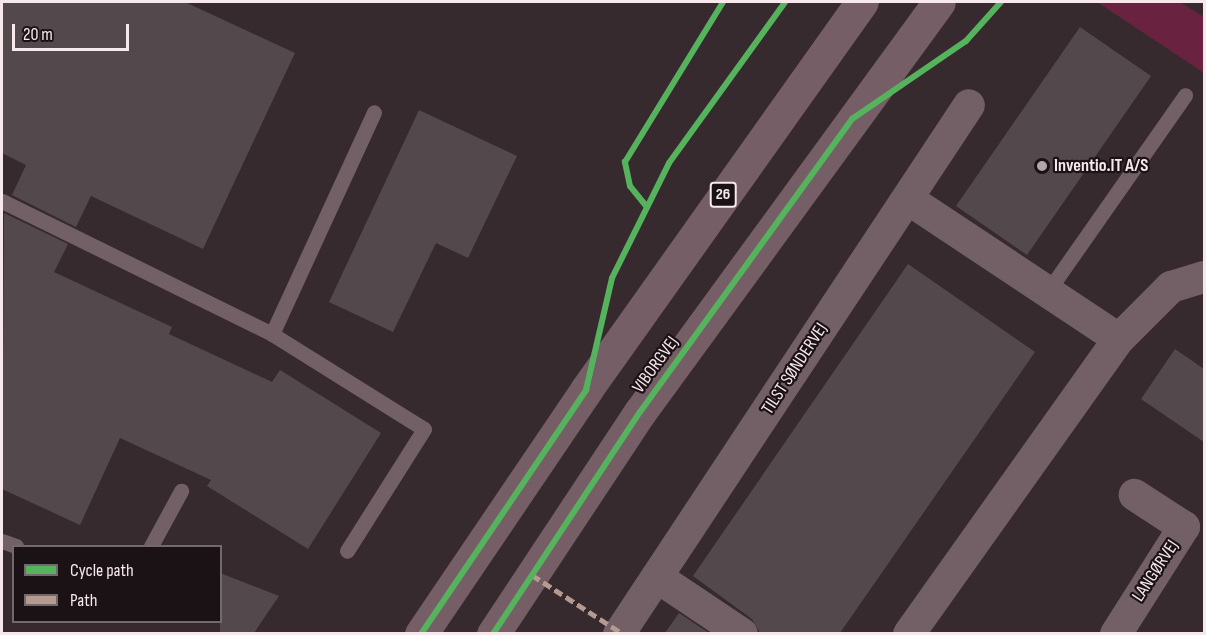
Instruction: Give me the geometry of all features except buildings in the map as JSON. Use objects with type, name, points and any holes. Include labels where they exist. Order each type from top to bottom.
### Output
[{"type":"main road","name":"26","points":[[421,633],[606,361],[862,2]]},
{"type":"main road","name":"VIBORGVEJ","points":[[493,633],[640,412],[939,2]]},
{"type":"street","name":"TILST SØNDERVEJ","points":[[619,633],[969,105]]},
{"type":"street","points":[[908,199],[1119,339]]},
{"type":"street","points":[[909,633],[1119,339],[1171,287],[1204,277]]},
{"type":"street","name":"LANGØRVEJ","points":[[1116,633],[1184,527],[1135,495]]},
{"type":"street","points":[[657,577],[742,633]]},
{"type":"lane","points":[[1048,291],[1185,96]]},
{"type":"lane","points":[[272,334],[374,112]]},
{"type":"lane","points":[[2,201],[272,334],[424,429],[347,551]]},
{"type":"lane","points":[[152,545],[181,491]]},
{"type":"shaded area","points":[[1097,2],[1180,2],[1204,17],[1204,73]]},
{"type":"marked path","points":[[532,575],[620,632]]},
{"type":"cycle path","points":[[647,207],[630,186],[625,162],[723,2]]},
{"type":"cycle path","points":[[421,634],[586,390],[612,278],[669,163],[785,2]]},
{"type":"cycle path","points":[[493,634],[640,412],[852,119],[966,41],[1001,2]]},
{"type":"place","name":"Inventio.IT A/S","points":[[1042,166]]}]
